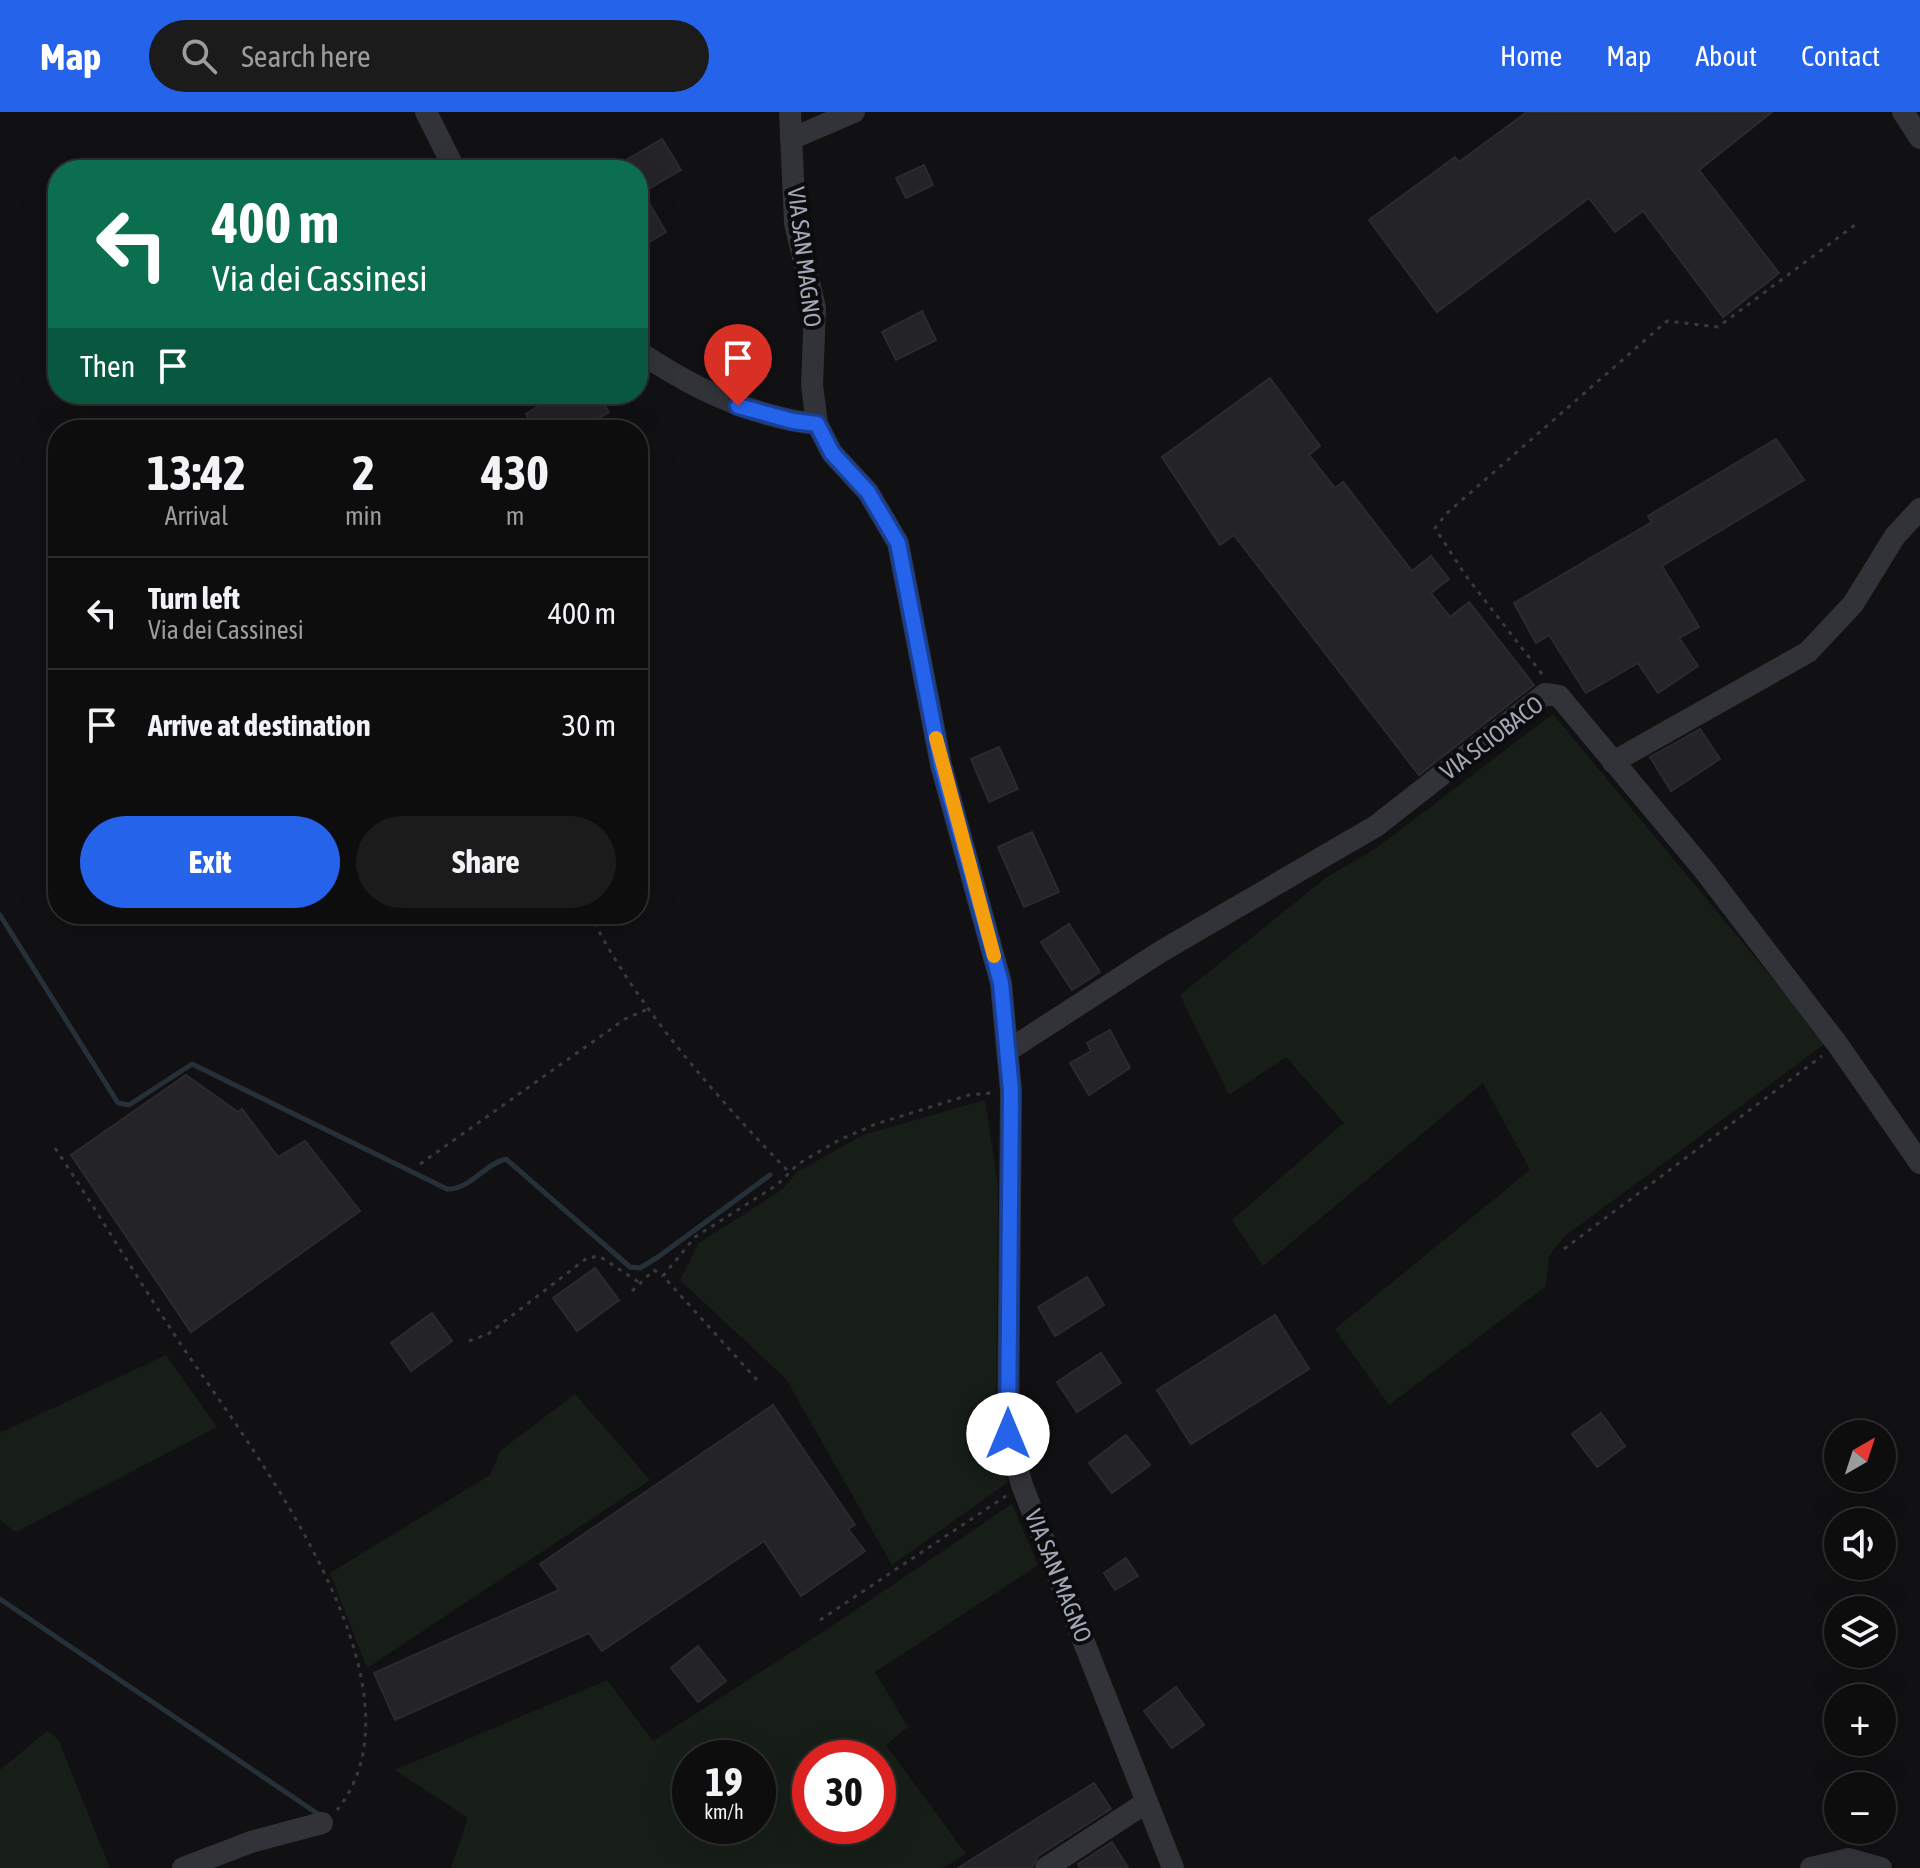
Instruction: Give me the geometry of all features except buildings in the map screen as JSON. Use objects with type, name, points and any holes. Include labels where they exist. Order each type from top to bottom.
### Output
[{"type":"street","points":[[426,112],[450,160]]},
{"type":"street","name":"VIA SAN MAGNO","points":[[790,112],[795,223],[815,308],[812,385],[817,424],[832,453],[868,492],[898,543],[941,765],[1001,983],[1011,1091],[1008,1434],[1022,1485],[1173,1868]]},
{"type":"street","points":[[791,139],[822,129],[854,112]]},
{"type":"street","points":[[1903,112],[1920,138]]},
{"type":"street","points":[[648,358],[676,377],[738,406],[793,421],[817,424]]},
{"type":"street","points":[[1613,762],[1808,652],[1853,604],[1895,536],[1920,509]]},
{"type":"street","name":"VIA SCIOBACO","points":[[1009,1050],[1160,952],[1376,826],[1545,694],[1559,696],[1704,870],[1838,1045],[1920,1163]]},
{"type":"street","points":[[1046,1868],[1147,1802]]},
{"type":"street","points":[[183,1868],[251,1842],[328,1819]]},
{"type":"street","points":[[1811,1868],[1849,1859],[1881,1868]]},
{"type":"path","points":[[1559,696],[1466,576],[1435,528],[1447,513],[1667,321],[1718,327],[1859,222]]},
{"type":"path","points":[[595,924],[621,971],[734,1115],[788,1171]]},
{"type":"path","points":[[420,1164],[625,1019],[650,1008]]},
{"type":"path","points":[[1564,1249],[1838,1045]]},
{"type":"path","points":[[663,1276],[695,1237],[777,1185],[788,1171],[839,1140],[876,1124],[969,1095],[1011,1091]]},
{"type":"path","points":[[55,1148],[108,1225],[178,1340],[286,1498],[344,1617],[361,1678],[366,1750],[354,1790],[328,1819]]},
{"type":"path","points":[[469,1341],[488,1334],[587,1258],[599,1256],[640,1283]]},
{"type":"path","points":[[632,1291],[654,1270],[663,1276],[757,1380]]},
{"type":"path","points":[[820,1620],[1022,1485]]},
{"type":"shaded area","points":[[1553,714],[1826,1043],[1565,1236],[1549,1256],[1546,1286],[1389,1405],[1335,1329],[1530,1170],[1483,1083],[1263,1266],[1232,1220],[1344,1123],[1286,1057],[1229,1095],[1180,995],[1327,877],[1375,849]]},
{"type":"shaded area","points":[[985,1100],[998,1185],[996,1435],[1008,1482],[892,1565],[786,1379],[680,1280],[699,1243],[783,1189],[797,1172],[863,1135]]},
{"type":"shaded area","points":[[166,1355],[217,1427],[16,1532],[0,1520],[0,1433]]},
{"type":"shaded area","points":[[575,1394],[650,1480],[367,1668],[330,1573],[490,1475],[501,1450]]},
{"type":"shaded area","points":[[1012,1504],[1038,1565],[875,1672],[908,1727],[892,1740],[792,1740],[792,1844],[896,1844],[896,1759],[966,1854],[943,1868],[451,1868],[468,1818],[395,1770],[607,1680],[653,1741],[835,1624]]},
{"type":"shaded area","points":[[47,1731],[58,1739],[110,1868],[0,1868],[0,1770]]},
{"type":"waterway","points":[[0,915],[118,1103],[129,1105],[192,1064],[447,1189],[463,1185],[506,1159],[630,1267],[640,1268],[658,1257],[770,1175]]},
{"type":"waterway","points":[[0,1599],[321,1816]]},
{"type":"slow traffic","points":[[936,738],[994,956]]},
{"type":"route","points":[[738,406],[793,421],[817,424],[832,453],[868,492],[898,543],[941,765],[1001,983],[1011,1091],[1008,1434]]}]
